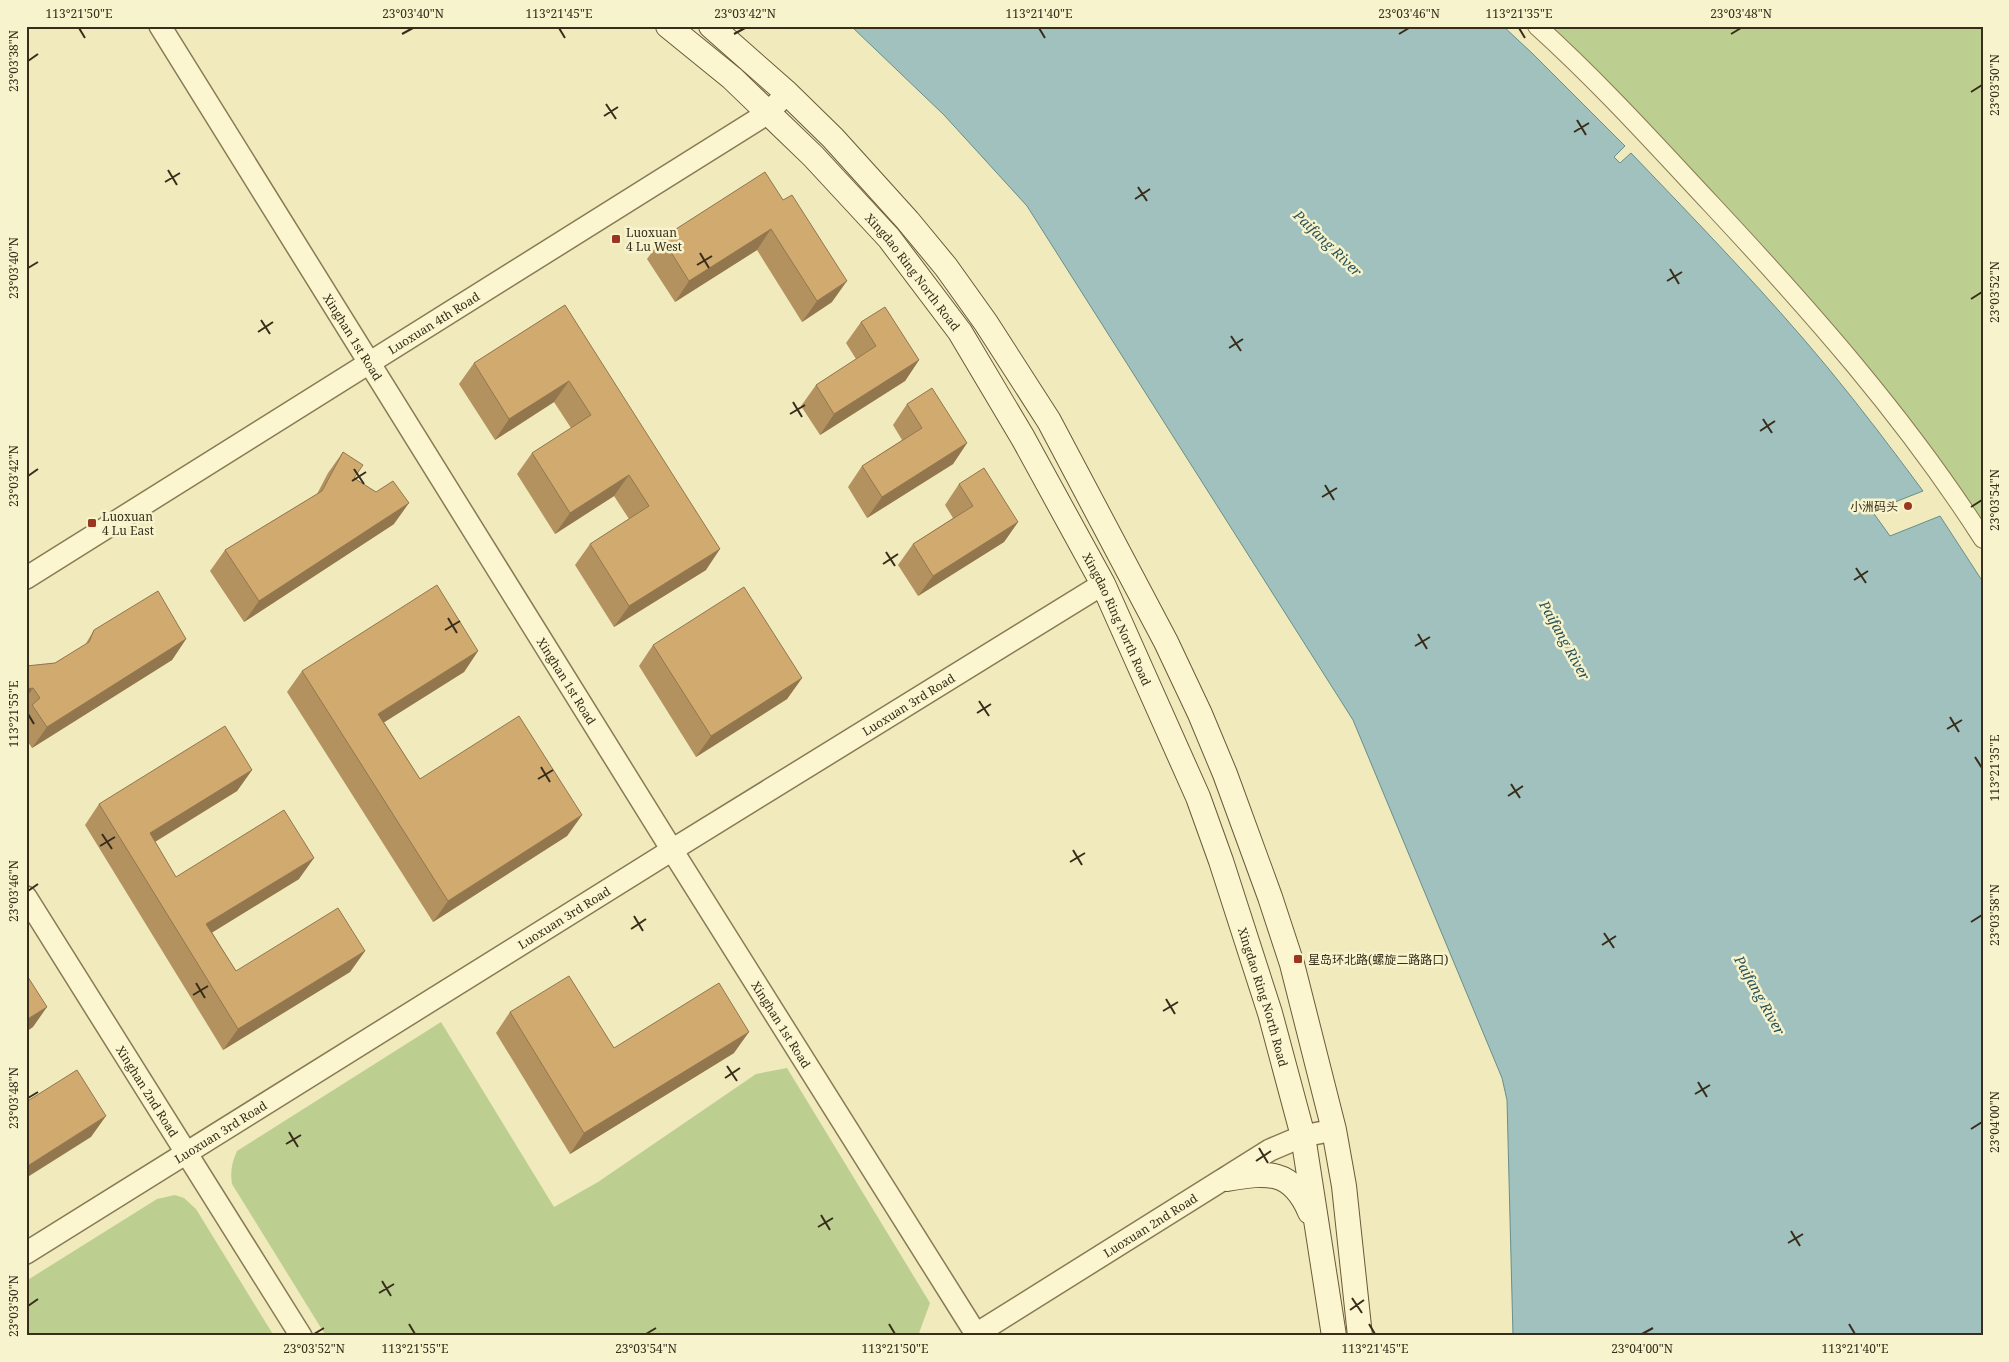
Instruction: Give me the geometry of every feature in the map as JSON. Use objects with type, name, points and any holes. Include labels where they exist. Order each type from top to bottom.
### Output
[{"type":"main road","name":"Xingdao Ring North Road","points":[[668,26],[732,78],[813,156],[889,238],[960,332],[1023,438],[1103,584],[1204,815],[1270,1013],[1302,1136],[1334,1336]]},
{"type":"main road","points":[[711,26],[787,93],[833,138],[908,221],[946,267],[986,323],[1048,421],[1166,642],[1200,714],[1250,842],[1292,964],[1334,1130],[1344,1186],[1360,1336]]},
{"type":"main road","points":[[1227,1179],[1260,1173],[1283,1179],[1294,1185],[1303,1196],[1319,1234]]},
{"type":"street","name":"Xinghan 1st Road","points":[[160,26],[368,363],[975,1335]]},
{"type":"street","points":[[1537,26],[1591,78],[1671,161],[1845,352],[1936,469],[1983,539]]},
{"type":"street","name":"Luoxuan 4th Road","points":[[26,578],[768,113],[787,93]]},
{"type":"street","name":"Luoxuan 3rd Road","points":[[26,1253],[1103,584]]},
{"type":"street","name":"Xinghan 2nd Road","points":[[26,897],[301,1336]]},
{"type":"street","name":"Luoxuan 2nd Road","points":[[975,1335],[1227,1179],[1270,1150],[1302,1136],[1334,1130]]},
{"type":"green space","points":[[1547,26],[1983,26],[1983,526],[1955,484]]},
{"type":"green space","points":[[441,1022],[554,1207],[598,1182],[756,1074],[787,1068],[930,1303],[918,1336],[326,1336],[232,1184],[231,1171],[234,1159],[237,1151]]},
{"type":"green space","points":[[175,1195],[184,1198],[196,1209],[274,1336],[26,1336],[26,1281],[157,1199]]},
{"type":"water","name":"Paifang River","points":[[851,26],[1503,26],[1625,146],[1614,157],[1620,163],[1631,153],[1804,340],[1864,413],[1923,491],[1872,511],[1890,536],[1940,516],[1983,582],[1983,1336],[1513,1336],[1507,1100],[1502,1078],[1353,720],[1027,206],[944,115]]},
{"type":"building","points":[[765,172],[783,200],[792,195],[847,281],[817,301],[771,229],[689,281],[662,238]]},
{"type":"building","points":[[565,305],[720,549],[629,606],[590,544],[649,506],[629,475],[570,513],[532,453],[591,415],[569,381],[509,419],[474,363]]},
{"type":"building","points":[[885,307],[919,360],[834,414],[816,385],[876,346],[861,322]]},
{"type":"building","points":[[932,388],[967,443],[882,497],[862,466],[922,428],[907,404]]},
{"type":"building","points":[[343,452],[363,465],[354,478],[376,492],[393,481],[409,503],[259,601],[225,550],[322,491]]},
{"type":"building","points":[[984,468],[1018,522],[933,576],[913,544],[973,506],[959,484]]},
{"type":"building","points":[[437,585],[478,651],[378,714],[420,779],[519,716],[582,815],[448,901],[302,671]]},
{"type":"building","points":[[744,587],[802,678],[711,736],[653,645]]},
{"type":"building","points":[[158,591],[186,639],[47,727],[32,705],[40,698],[33,688],[26,689],[26,666],[55,663],[89,642],[94,630]]},
{"type":"building","points":[[225,726],[252,770],[150,833],[176,877],[284,810],[314,858],[206,924],[236,971],[338,908],[365,951],[238,1029],[99,804]]},
{"type":"building","points":[[26,974],[47,1007],[26,1020]]},
{"type":"building","points":[[569,976],[614,1048],[719,983],[749,1032],[584,1133],[510,1012]]},
{"type":"building","points":[[77,1070],[106,1116],[26,1167],[26,1102]]},
{"type":"place","name":"Luoxuan 4 Lu West","points":[[616,239]]},
{"type":"place","name":"小洲码头","points":[[1908,506]]},
{"type":"place","name":"Luoxuan 4 Lu East","points":[[92,523]]},
{"type":"place","name":"星岛环北路(螺旋二路路口)","points":[[1298,959]]}]
